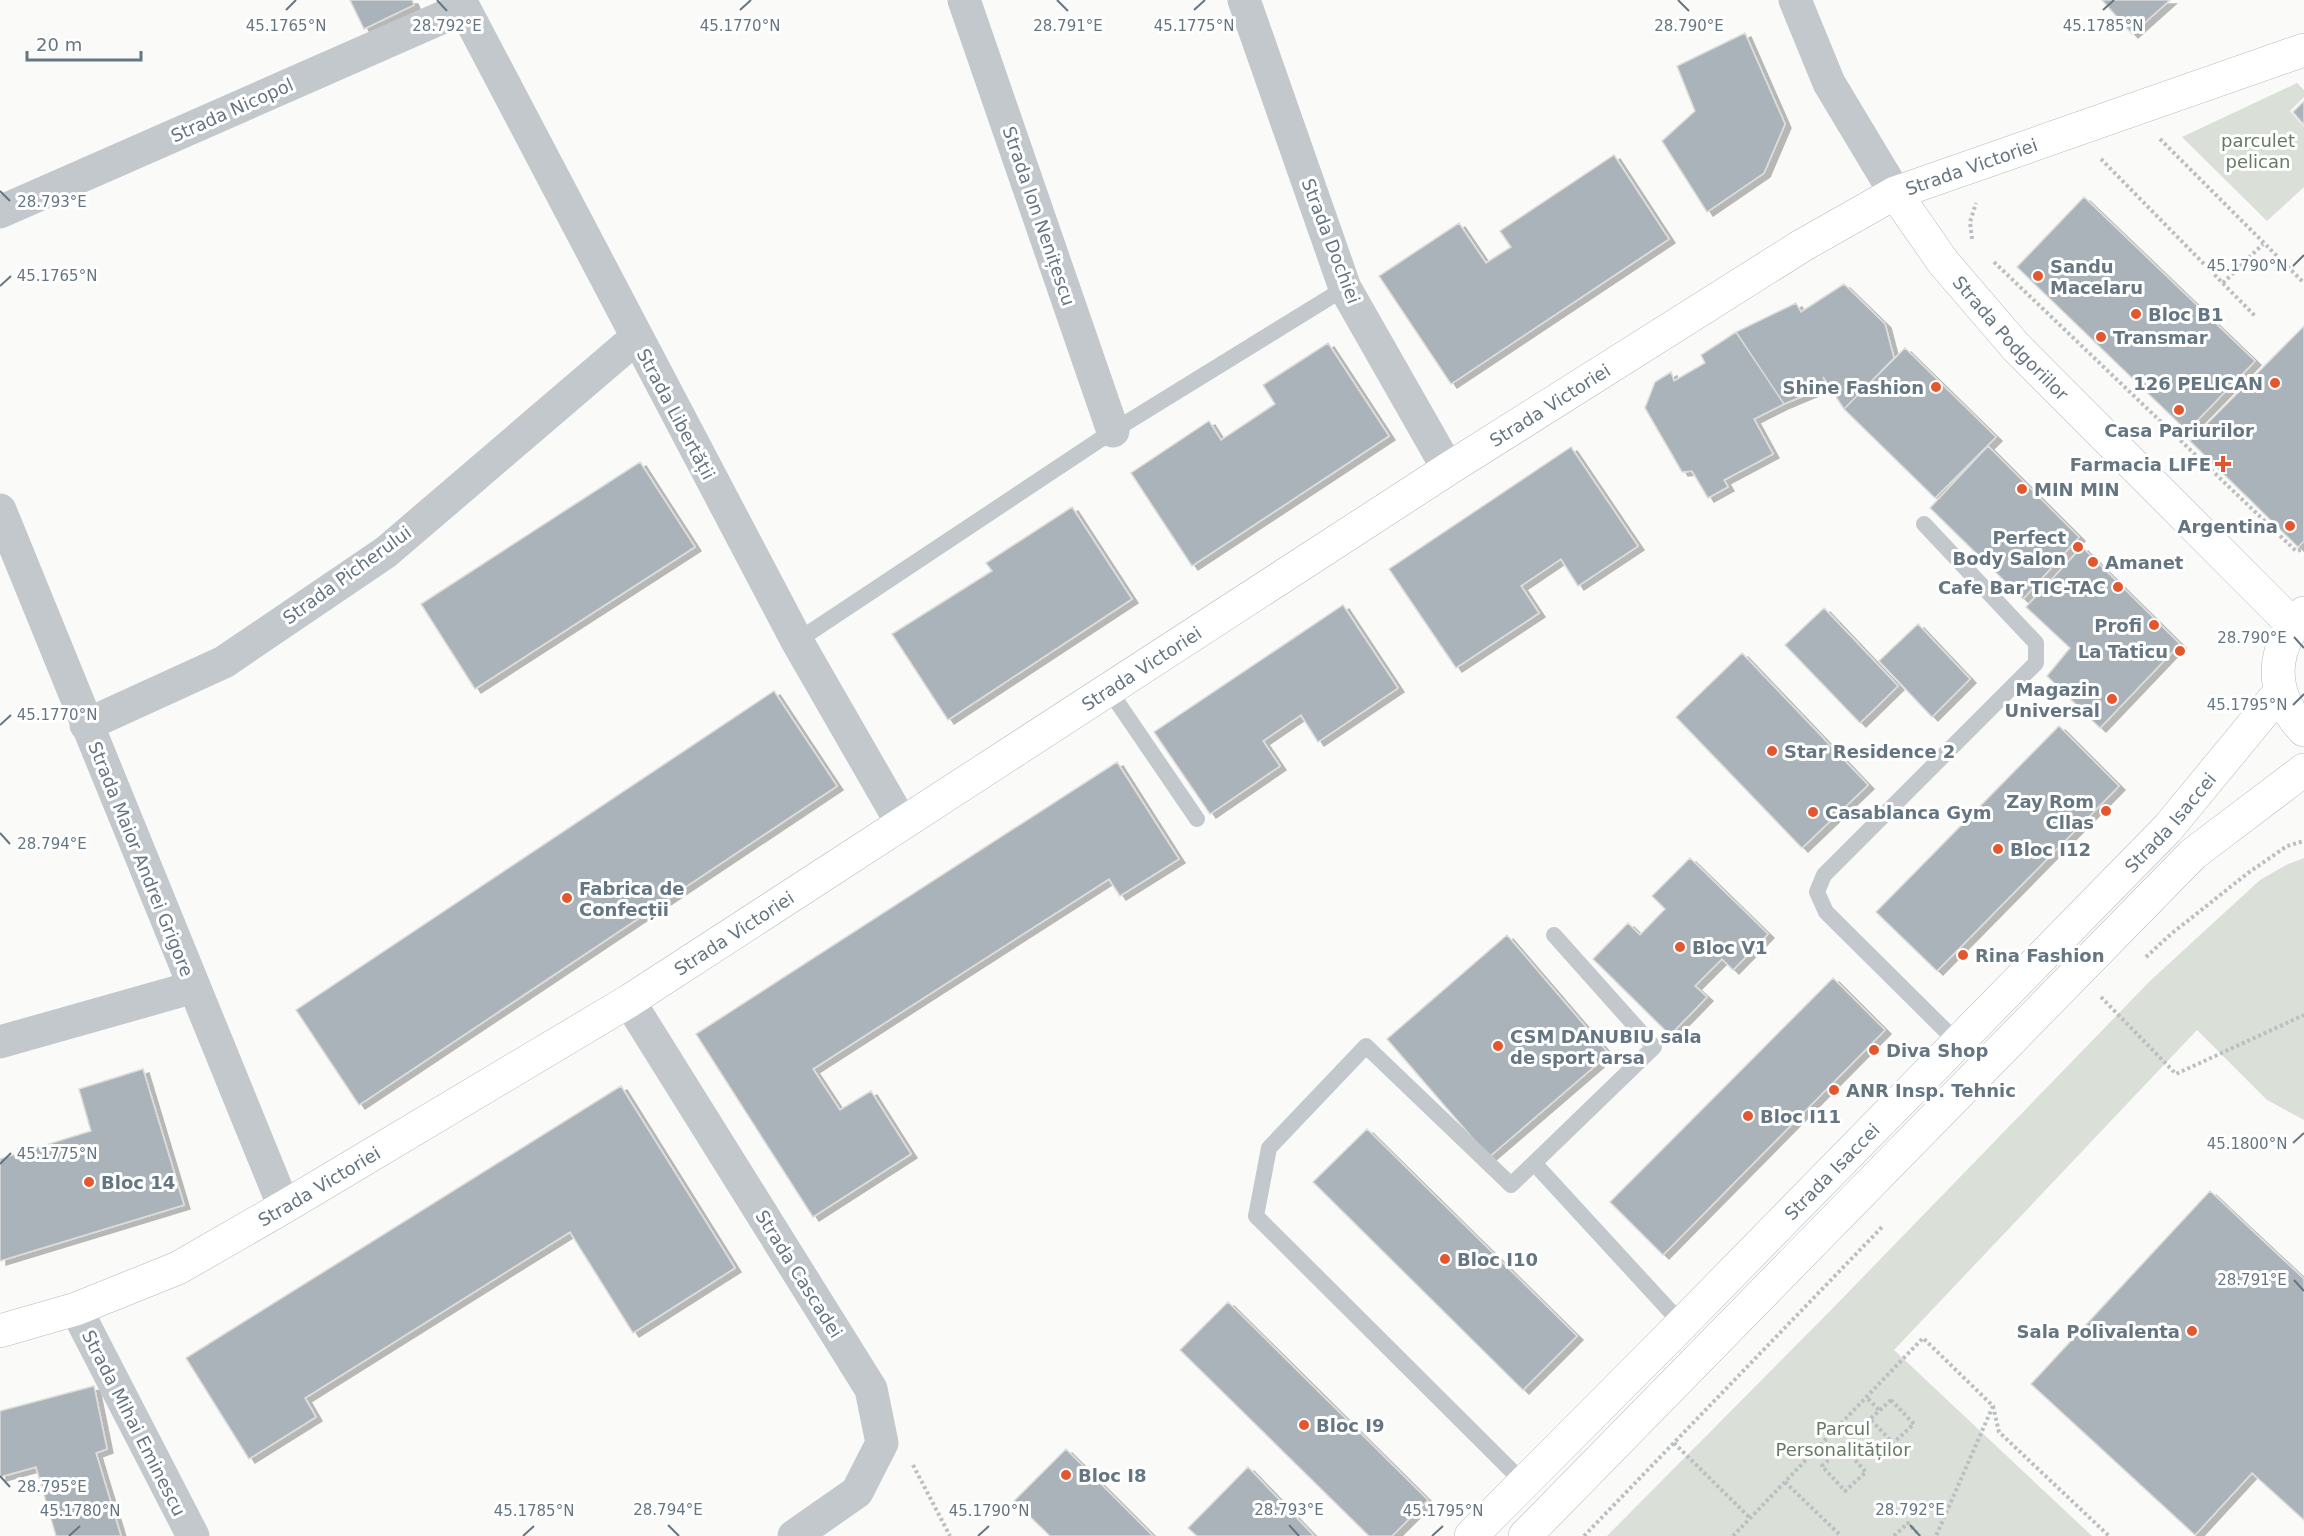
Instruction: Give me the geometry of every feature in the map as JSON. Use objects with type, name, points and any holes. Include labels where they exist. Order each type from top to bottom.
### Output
[{"type":"street","name":"Strada Ion Nenițescu","points":[[964,0],[1113,431]]},
{"type":"street","name":"Strada Dochiei","points":[[1244,0],[1345,288],[1448,469]]},
{"type":"street","name":"Strada Podgoriilor","points":[[1795,0],[1829,83],[1895,193],[1943,262],[2016,347],[2299,619]]},
{"type":"street","name":"Strada Nicopol","points":[[0,212],[462,4]]},
{"type":"street","name":"Strada Libertății","points":[[462,4],[797,641],[901,822]]},
{"type":"street","name":"Strada Victoriei","points":[[0,1331],[76,1309],[178,1268],[629,1001],[901,822],[1109,690],[1448,469],[1793,251],[1895,193],[2304,50]]},
{"type":"street","name":"Strada Picherului","points":[[87,725],[224,662],[386,552],[636,338]]},
{"type":"street","name":"Strada Maior Andrei Grigore","points":[[0,510],[284,1207]]},
{"type":"street","points":[[2299,619],[2279,653],[2278,670],[2280,692],[2290,716],[2304,730]]},
{"type":"street","name":"Strada Isaccei","points":[[1471,1536],[2168,828],[2280,692]]},
{"type":"street","name":"Strada Isaccei","points":[[1525,1536],[2193,854],[2304,770]]},
{"type":"street","points":[[0,1042],[194,987]]},
{"type":"street","name":"Strada Cascadei","points":[[629,1001],[871,1389],[882,1443],[857,1492],[794,1536]]},
{"type":"street","name":"Strada Mihai Eminescu","points":[[76,1309],[193,1536]]},
{"type":"lane","points":[[797,641],[1113,431],[1345,288]]},
{"type":"lane","points":[[1924,524],[2036,643],[2036,663],[1824,875],[1817,892],[1826,912],[1957,1042]]},
{"type":"lane","points":[[1109,690],[1197,819]]},
{"type":"lane","points":[[1523,1482],[1256,1216],[1269,1148],[1366,1046],[1511,1185],[1654,1047],[1554,935]]},
{"type":"lane","points":[[1534,1163],[1682,1324]]},
{"type":"path","points":[[2159,138],[2304,283]]},
{"type":"path","points":[[2100,159],[2256,317]]},
{"type":"path","points":[[1972,241],[1970,222],[1978,199]]},
{"type":"path","points":[[2223,283],[2263,244]]},
{"type":"path","points":[[1989,258],[2296,551],[2304,549]]},
{"type":"path","points":[[2145,958],[2171,934],[2248,873],[2287,846],[2304,842]]},
{"type":"path","points":[[2078,971],[2176,1074],[2304,1016]]},
{"type":"path","points":[[2095,1007],[2103,999]]},
{"type":"path","points":[[1584,1536],[1888,1221]]},
{"type":"path","points":[[1733,1536],[1923,1338],[1993,1406],[1999,1432],[2109,1536]]},
{"type":"path","points":[[1868,1399],[1879,1410]]},
{"type":"path","points":[[1891,1400],[1914,1424],[1893,1443],[1870,1419],[1879,1410],[1891,1400]]},
{"type":"path","points":[[1936,1536],[1993,1406]]},
{"type":"path","points":[[1674,1443],[1750,1518]]},
{"type":"path","points":[[1819,1445],[1831,1458]]},
{"type":"path","points":[[1843,1447],[1866,1472],[1845,1491],[1822,1466],[1831,1458],[1843,1447]]},
{"type":"path","points":[[908,1456],[950,1536]]},
{"type":"path","points":[[1785,1482],[1842,1536]]},
{"type":"path","points":[[1894,1536],[1908,1523],[1920,1536]]},
{"type":"green space","name":"parculet pelican","points":[[2297,83],[2304,90],[2304,97],[2290,111],[2304,127],[2304,187],[2267,221],[2182,137]]},
{"type":"green space","name":"Parcul Personalităților","points":[[2304,858],[2304,1120],[2267,1100],[2197,1030],[1894,1350],[2092,1536],[1607,1536],[1833,1308],[2150,981],[2260,880]]},
{"type":"building","points":[[350,0],[412,0],[414,5],[364,29]]},
{"type":"building","points":[[2102,0],[2170,0],[2132,34]]},
{"type":"building","points":[[1745,33],[1785,124],[1764,173],[1707,212],[1662,141],[1695,111],[1677,66]]},
{"type":"building","points":[[2304,101],[2304,125],[2293,112]]},
{"type":"building","points":[[1614,155],[1669,239],[1451,384],[1379,276],[1459,223],[1486,263],[1511,247],[1500,231]]},
{"type":"building","name":"Bloc B1","points":[[2084,197],[2255,361],[2187,431],[2017,267]]},
{"type":"building","points":[[1844,284],[1885,324],[1894,358],[1844,409],[1823,377],[1827,386],[1784,404],[1736,332],[1796,303],[1801,312]]},
{"type":"building","name":"126 PELICAN","points":[[2304,326],[2304,541],[2298,547],[2190,441]]},
{"type":"building","points":[[1736,332],[1784,404],[1754,419],[1773,454],[1724,480],[1728,487],[1708,498],[1692,471],[1682,472],[1645,408],[1655,382],[1671,372],[1674,381],[1705,363],[1701,355]]},
{"type":"building","points":[[1328,343],[1389,436],[1192,566],[1131,473],[1209,421],[1221,440],[1275,404],[1263,385]]},
{"type":"building","points":[[1905,348],[1996,437],[1935,498],[1844,409]]},
{"type":"building","points":[[1988,446],[2079,537],[2023,599],[1930,508]]},
{"type":"building","points":[[1571,447],[1638,546],[1578,586],[1561,559],[1521,586],[1539,613],[1456,668],[1389,569]]},
{"type":"building","points":[[640,462],[695,547],[475,689],[421,604]]},
{"type":"building","points":[[1072,507],[1132,599],[948,720],[892,634],[992,571],[986,563]]},
{"type":"building","points":[[2082,547],[2180,644],[2100,728],[2047,676],[2070,648],[2026,607]]},
{"type":"building","points":[[1343,605],[1398,688],[1318,742],[1301,715],[1263,741],[1280,766],[1210,814],[1154,732]]},
{"type":"building","points":[[1824,608],[1898,686],[1860,723],[1785,645]]},
{"type":"building","points":[[1918,624],[1970,679],[1932,717],[1879,661]]},
{"type":"building","name":"Star Residence 2","points":[[1742,653],[1868,785],[1802,848],[1676,717]]},
{"type":"building","name":"Fabrica de Confecții","points":[[774,691],[837,786],[359,1105],[296,1010]]},
{"type":"building","name":"Bloc I12","points":[[2059,726],[2119,786],[1937,971],[1876,912]]},
{"type":"building","points":[[1117,762],[1179,859],[1120,896],[1109,879],[813,1069],[840,1110],[871,1091],[911,1154],[813,1217],[696,1034]]},
{"type":"building","name":"Bloc V1","points":[[1690,858],[1768,934],[1733,970],[1722,959],[1695,986],[1707,997],[1670,1035],[1593,959],[1628,923],[1640,935],[1665,909],[1652,896]]},
{"type":"building","name":"CSM DANUBIU sala de sport arsa","points":[[1507,935],[1609,1054],[1489,1157],[1387,1039]]},
{"type":"building","name":"Bloc I11","points":[[1833,978],[1885,1030],[1663,1255],[1610,1202]]},
{"type":"building","name":"Bloc 14","points":[[143,1069],[184,1205],[0,1261],[0,1159],[91,1131],[79,1089]]},
{"type":"building","points":[[621,1086],[735,1268],[633,1333],[570,1232],[305,1398],[316,1417],[249,1459],[186,1358]]},
{"type":"building","name":"Bloc I10","points":[[1367,1129],[1577,1336],[1523,1390],[1313,1182]]},
{"type":"building","name":"Sala Polivalenta","points":[[2210,1191],[2304,1279],[2304,1520],[2252,1473],[2195,1535],[2031,1384]]},
{"type":"building","name":"Bloc I9","points":[[1228,1302],[1428,1500],[1392,1536],[1369,1536],[1180,1350]]},
{"type":"building","points":[[94,1386],[107,1449],[96,1453],[121,1536],[56,1536],[36,1467],[0,1477],[0,1411]]},
{"type":"building","name":"Bloc I8","points":[[1066,1449],[1153,1536],[1050,1536],[1014,1501]]},
{"type":"building","points":[[1248,1467],[1314,1536],[1197,1536],[1188,1528]]},
{"type":"place","name":"Sandu Macelaru","points":[[2038,276]]},
{"type":"place","name":"Bloc B1","points":[[2136,314]]},
{"type":"place","name":"Transmar","points":[[2101,337]]},
{"type":"place","name":"126 PELICAN","points":[[2275,383]]},
{"type":"place","name":"Shine Fashion","points":[[1936,387]]},
{"type":"place","name":"Casa Pariurilor","points":[[2179,410]]},
{"type":"place","name":"Farmacia LIFE","points":[[2223,464]]},
{"type":"place","name":"MIN MIN","points":[[2022,489]]},
{"type":"place","name":"Argentina","points":[[2290,526]]},
{"type":"place","name":"Perfect Body Salon","points":[[2078,547]]},
{"type":"place","name":"Amanet","points":[[2093,562]]},
{"type":"place","name":"Cafe Bar TIC-TAC","points":[[2118,587]]},
{"type":"place","name":"Profi","points":[[2154,625]]},
{"type":"place","name":"La Taticu","points":[[2180,651]]},
{"type":"place","name":"Magazin Universal","points":[[2112,699]]},
{"type":"place","name":"Star Residence 2","points":[[1772,751]]},
{"type":"place","name":"Zay Rom Cllas","points":[[2106,811]]},
{"type":"place","name":"Casablanca Gym","points":[[1813,812]]},
{"type":"place","name":"Bloc I12","points":[[1998,849]]},
{"type":"place","name":"Fabrica de Confecții","points":[[567,898]]},
{"type":"place","name":"Bloc V1","points":[[1680,947]]},
{"type":"place","name":"Rina Fashion","points":[[1963,955]]},
{"type":"place","name":"CSM DANUBIU sala de sport arsa","points":[[1498,1046]]},
{"type":"place","name":"Diva Shop","points":[[1874,1050]]},
{"type":"place","name":"ANR Insp. Tehnic","points":[[1834,1090]]},
{"type":"place","name":"Bloc I11","points":[[1748,1116]]},
{"type":"place","name":"Bloc 14","points":[[89,1182]]},
{"type":"place","name":"Bloc I10","points":[[1445,1259]]},
{"type":"place","name":"Sala Polivalenta","points":[[2192,1331]]},
{"type":"place","name":"Bloc I9","points":[[1304,1425]]},
{"type":"place","name":"Bloc I8","points":[[1066,1475]]}]
